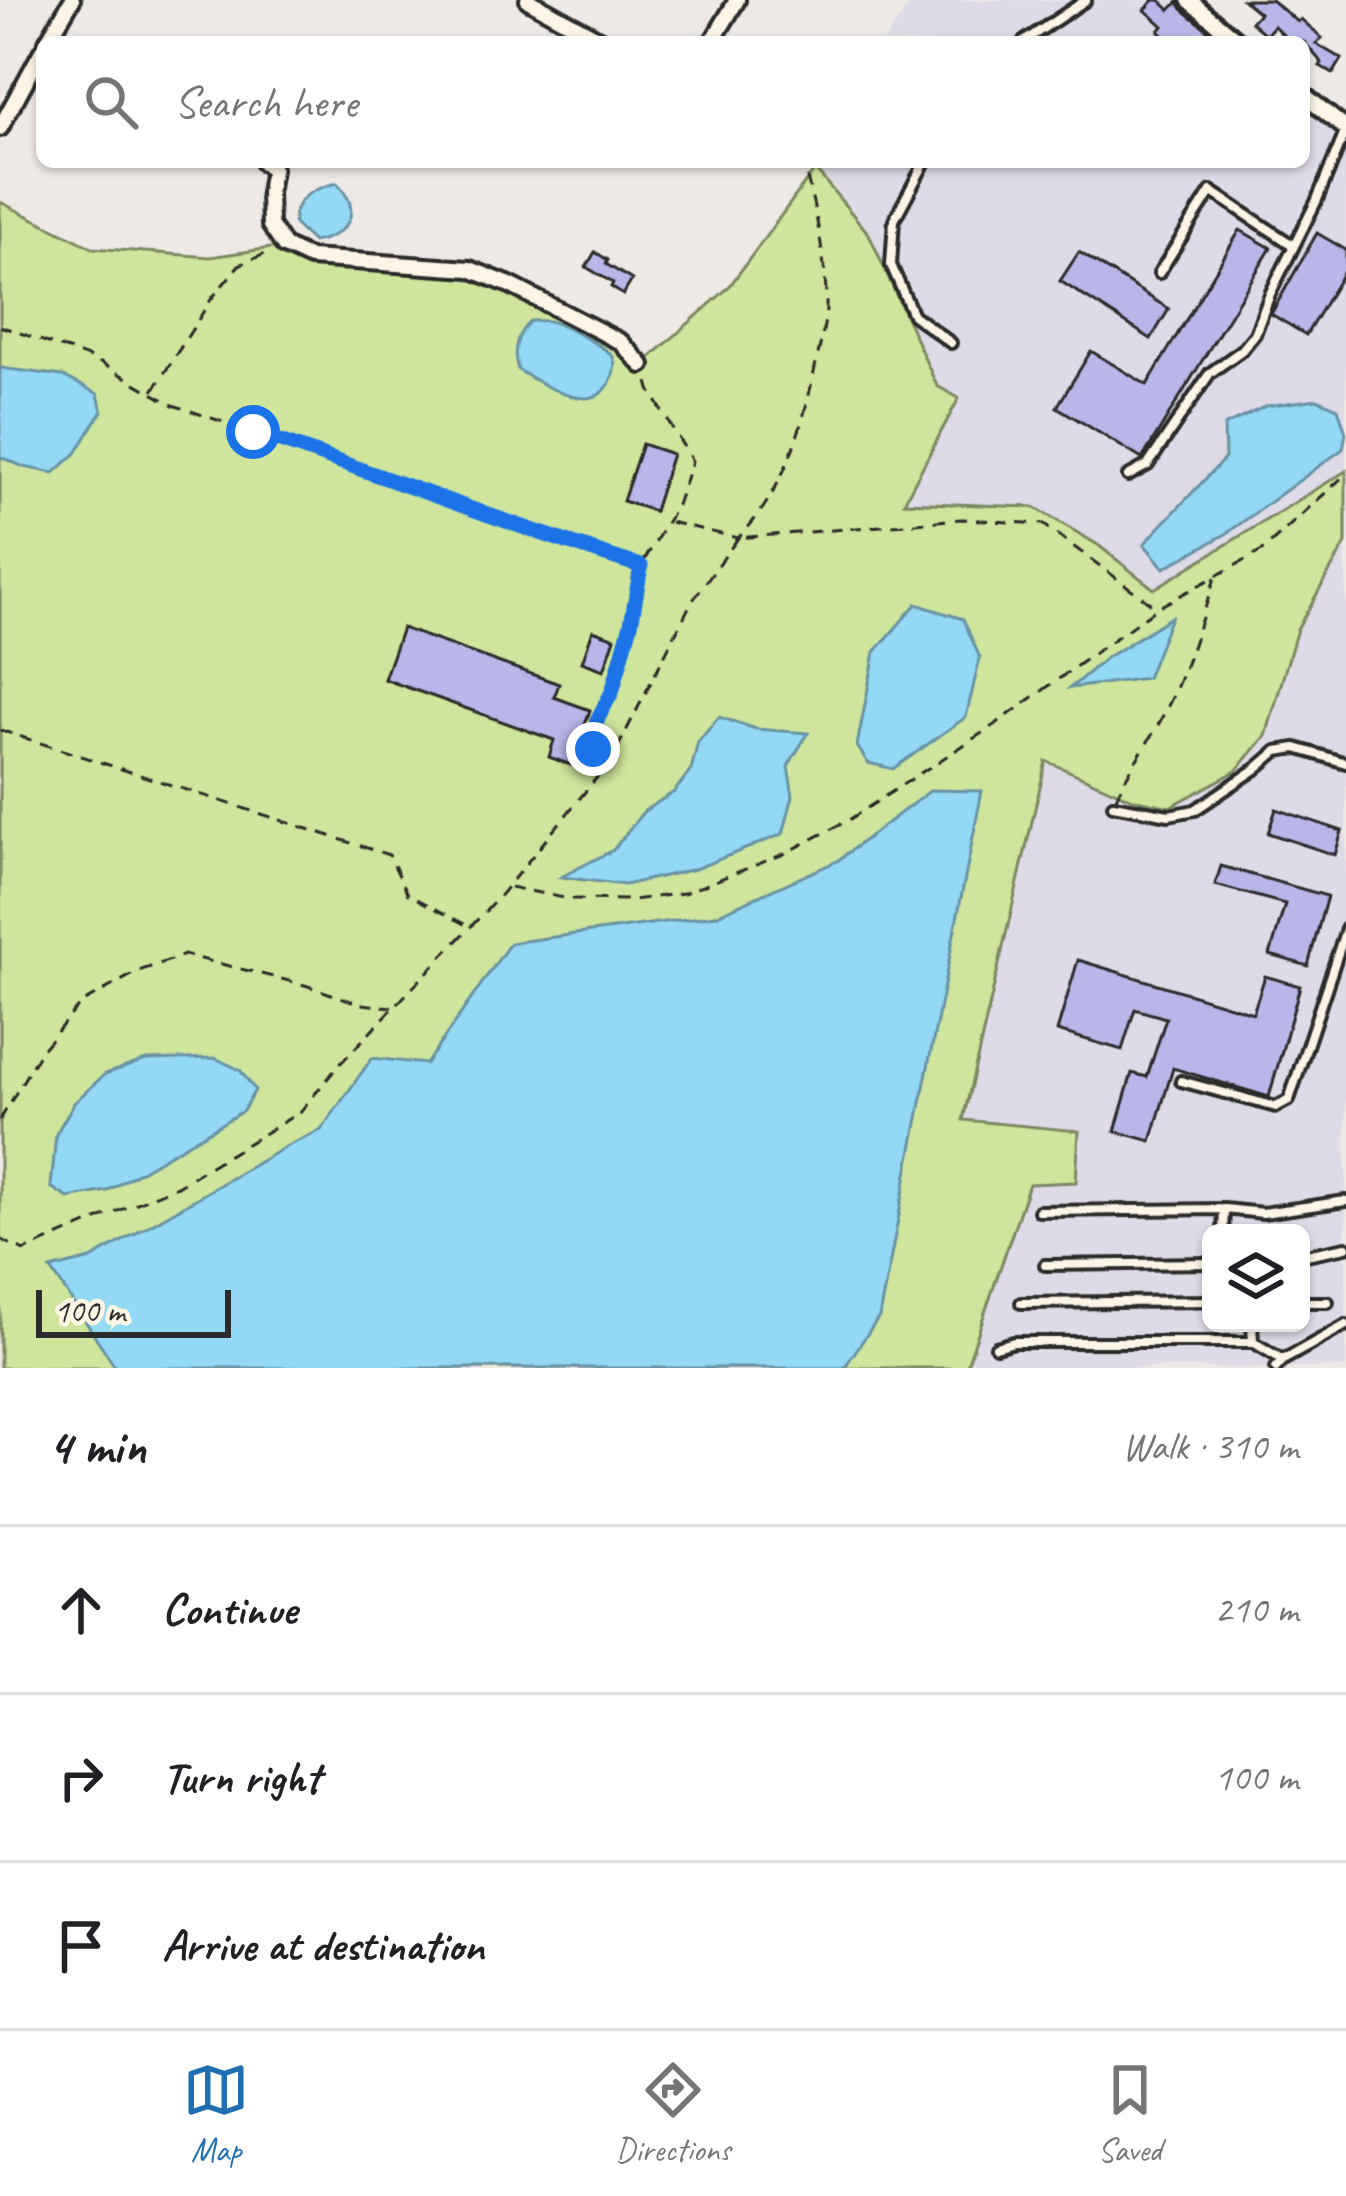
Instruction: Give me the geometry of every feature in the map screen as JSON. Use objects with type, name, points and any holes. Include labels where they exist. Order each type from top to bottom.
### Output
[{"type":"street","points":[[52,36],[72,0]]},
{"type":"street","points":[[528,0],[593,36]]},
{"type":"street","points":[[716,36],[737,0]]},
{"type":"street","points":[[1190,0],[1232,36]]},
{"type":"street","points":[[0,128],[36,64]]},
{"type":"street","points":[[1310,100],[1346,130]]},
{"type":"street","points":[[272,168],[270,225],[284,246],[310,258],[470,269],[528,293],[621,342],[642,365]]},
{"type":"lane","points":[[1032,36],[1086,0]]},
{"type":"lane","points":[[1128,476],[1148,465],[1210,373],[1255,334],[1346,130]]},
{"type":"lane","points":[[922,168],[894,220],[891,265],[914,315],[951,343]]},
{"type":"lane","points":[[1159,273],[1211,191],[1294,246]]},
{"type":"lane","points":[[1113,805],[1169,815],[1195,810],[1277,751],[1296,748],[1346,763]]},
{"type":"lane","points":[[1181,1081],[1276,1107],[1288,1100],[1346,929]]},
{"type":"lane","points":[[1039,1211],[1224,1209],[1263,1213],[1346,1201]]},
{"type":"lane","points":[[1223,1224],[1224,1209]]},
{"type":"lane","points":[[1310,1254],[1346,1247]]},
{"type":"lane","points":[[1045,1265],[1202,1263]]},
{"type":"lane","points":[[1021,1303],[1202,1301]]},
{"type":"lane","points":[[1310,1302],[1328,1302]]},
{"type":"lane","points":[[996,1347],[1014,1342],[1253,1342],[1280,1364],[1346,1325]]},
{"type":"lane","points":[[1252,1332],[1253,1342]]},
{"type":"path","points":[[0,1239],[24,1251],[177,1186],[300,1112],[508,886],[612,759],[691,603],[757,519],[789,462],[808,403],[826,309],[820,243],[803,168]]},
{"type":"path","points":[[152,392],[212,298],[239,265],[284,246]]},
{"type":"path","points":[[0,326],[94,359],[173,405],[641,566]]},
{"type":"path","points":[[603,770],[593,749],[597,720],[612,692],[641,566],[677,506],[692,460],[651,392],[642,365]]},
{"type":"path","points":[[508,886],[569,899],[633,900],[684,893],[784,854],[847,821],[995,724],[1157,608],[1262,551],[1346,474]]},
{"type":"path","points":[[668,521],[738,538],[962,519],[1043,524],[1157,608]]},
{"type":"path","points":[[1113,805],[1127,772],[1164,714],[1216,576]]},
{"type":"path","points":[[0,730],[389,855],[407,894],[471,927]]},
{"type":"path","points":[[0,1120],[40,1052],[81,1003],[139,971],[185,955],[361,1004],[394,1007]]},
{"type":"shaded area","points":[[913,0],[1189,0],[1232,36],[887,36]]},
{"type":"shaded area","points":[[1310,100],[1346,129],[1346,471],[1154,589],[1098,545],[1034,507],[903,502],[937,386],[869,234],[815,169],[1310,168]]},
{"type":"shaded area","points":[[1346,543],[1346,1368],[966,1368],[1029,1184],[1079,1132],[963,1121],[1046,760],[1133,799],[1266,736],[1297,629]]},
{"type":"green space","points":[[815,169],[869,234],[937,386],[959,398],[904,502],[1034,507],[1098,545],[1154,589],[1346,471],[1346,543],[1297,629],[1266,736],[1236,771],[1170,807],[1133,799],[1046,761],[963,1120],[1079,1131],[1076,1182],[1029,1184],[966,1368],[0,1368],[0,202],[93,248],[210,257],[284,246],[310,258],[446,266],[565,311],[642,365],[729,287]]},
{"type":"water","points":[[337,183],[350,203],[349,221],[336,234],[313,242],[294,224],[297,207],[313,191]]},
{"type":"water","points":[[530,321],[554,323],[609,353],[614,370],[601,393],[578,398],[518,370],[516,344]]},
{"type":"water","points":[[0,368],[63,376],[98,394],[102,411],[76,453],[54,473],[0,457]]},
{"type":"water","points":[[1317,399],[1338,408],[1346,433],[1343,449],[1226,534],[1164,568],[1144,544],[1225,458],[1224,426],[1266,406]]},
{"type":"water","points":[[916,604],[963,619],[980,658],[966,717],[893,769],[868,763],[857,746],[875,652]]},
{"type":"water","points":[[1171,617],[1147,678],[1070,688],[1106,658]]},
{"type":"water","points":[[719,717],[756,729],[808,733],[788,766],[793,796],[783,834],[695,869],[625,885],[561,877],[613,850],[644,811],[674,792],[691,770],[698,742]]},
{"type":"water","points":[[931,790],[982,791],[879,1317],[844,1368],[116,1368],[51,1269],[91,1259],[321,1130],[372,1058],[426,1064],[510,943],[716,915],[837,861]]},
{"type":"water","points":[[215,1058],[240,1070],[255,1090],[243,1111],[107,1191],[68,1198],[51,1187],[56,1134],[74,1103],[105,1074],[146,1060]]},
{"type":"building","points":[[1154,0],[1170,10],[1178,2],[1208,30],[1202,36],[1164,36],[1159,31],[1163,26],[1145,10]]},
{"type":"building","points":[[1243,0],[1271,0],[1298,22],[1301,19],[1322,38],[1316,44],[1342,59],[1333,74],[1320,66],[1310,49],[1310,36],[1284,36],[1274,26],[1266,35],[1251,22],[1259,13]]},
{"type":"building","points":[[1240,230],[1271,248],[1142,459],[1057,407],[1091,351],[1147,385]]},
{"type":"building","points":[[1317,233],[1346,250],[1346,268],[1306,335],[1271,314]]},
{"type":"building","points":[[595,252],[632,280],[623,295],[586,267]]},
{"type":"building","points":[[1079,252],[1169,309],[1151,339],[1060,281]]},
{"type":"building","points":[[642,444],[672,454],[654,511],[623,501]]},
{"type":"building","points":[[402,628],[559,684],[554,697],[590,710],[571,765],[549,757],[554,740],[384,679]]},
{"type":"building","points":[[593,630],[615,638],[604,670],[582,662]]},
{"type":"building","points":[[1276,809],[1342,831],[1335,855],[1268,833]]},
{"type":"building","points":[[1221,866],[1327,896],[1308,966],[1270,955],[1285,904],[1215,885]]},
{"type":"building","points":[[1078,960],[1253,1013],[1265,976],[1300,986],[1269,1097],[1173,1068],[1151,1141],[1115,1131],[1132,1073],[1147,1077],[1166,1018],[1135,1009],[1122,1050],[1057,1031]]},
{"type":"route","points":[[253,432],[641,566],[631,624],[612,692],[597,720],[593,749]]}]
